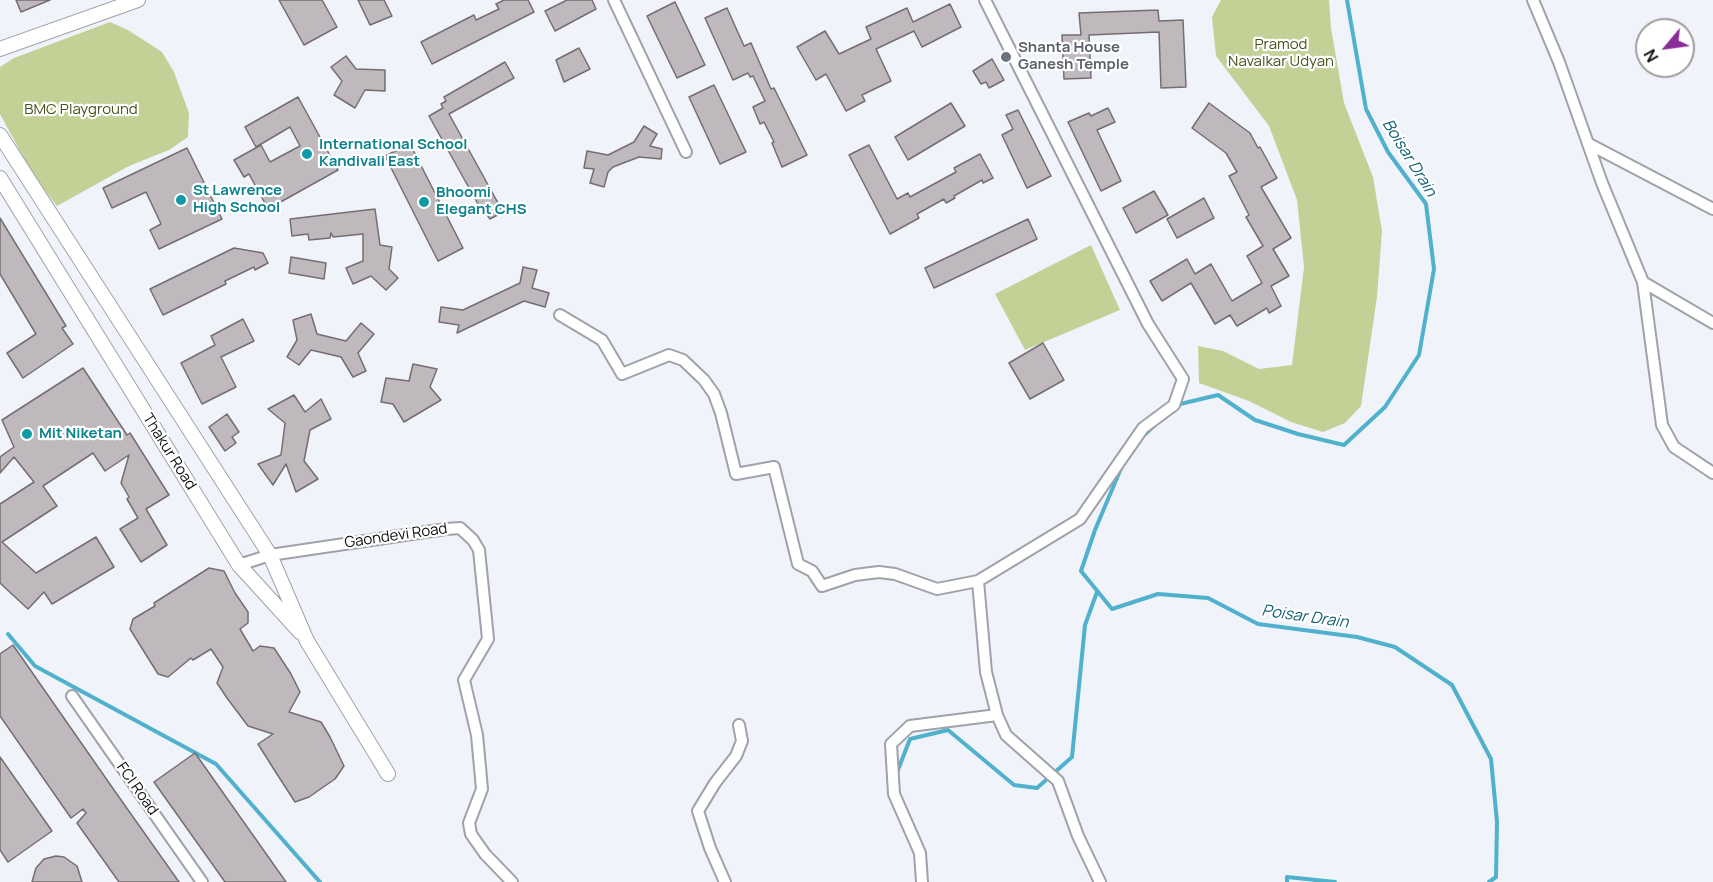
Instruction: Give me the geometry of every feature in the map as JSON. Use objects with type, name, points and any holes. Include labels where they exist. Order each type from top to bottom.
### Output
[{"type":"street","points":[[0,49],[138,0]]},
{"type":"street","points":[[614,0],[686,152]]},
{"type":"street","points":[[560,315],[602,340],[622,375],[669,354],[683,360],[704,380],[714,394],[721,413],[736,474],[774,467],[798,564],[812,571],[822,586],[855,575],[879,572],[895,574],[937,589],[978,581],[1080,519],[1143,428],[1174,405],[1183,379],[1148,324],[985,0]]},
{"type":"street","points":[[1533,0],[1559,62],[1602,183],[1643,282],[1662,424],[1674,447],[1713,473]]},
{"type":"street","name":"Thakur Road","points":[[0,135],[270,555],[307,641],[388,774]]},
{"type":"street","points":[[1589,144],[1713,209]]},
{"type":"street","name":"Thakur Road","points":[[0,178],[239,565],[307,641]]},
{"type":"street","points":[[46,253],[68,242]]},
{"type":"street","points":[[1643,282],[1713,323]]},
{"type":"street","name":"Gaondevi Road","points":[[239,565],[270,555],[446,529],[460,528],[473,540],[479,550],[488,639],[464,681],[477,735],[482,789],[469,823],[471,834],[485,854],[513,882]]},
{"type":"street","points":[[978,581],[986,672],[997,715],[1006,735],[1058,781],[1078,836],[1100,882]]},
{"type":"street","name":"FCI Road","points":[[72,696],[202,882]]},
{"type":"street","points":[[921,882],[920,853],[894,794],[891,744],[910,726],[997,715]]},
{"type":"street","points":[[725,882],[710,849],[698,811],[715,783],[736,756],[742,741],[739,725]]},
{"type":"green space","name":"Pramod Navalkar Udyan","points":[[1221,0],[1329,0],[1331,28],[1344,103],[1373,177],[1382,231],[1377,297],[1361,406],[1345,423],[1323,432],[1291,422],[1249,401],[1199,383],[1198,346],[1223,351],[1259,369],[1292,365],[1304,267],[1297,200],[1269,126],[1216,56],[1212,17]]},
{"type":"green space","name":"BMC Playground","points":[[110,22],[128,30],[162,52],[174,72],[189,113],[188,137],[169,150],[129,166],[57,206],[33,175],[0,114],[0,67],[14,58]]},
{"type":"green space","points":[[1091,245],[1120,310],[1025,350],[995,294]]},
{"type":"building","points":[[16,0],[50,0],[21,12]]},
{"type":"building","points":[[279,0],[322,0],[337,27],[304,45]]},
{"type":"building","points":[[358,0],[384,0],[392,16],[370,25]]},
{"type":"building","points":[[504,0],[528,0],[534,12],[432,64],[421,42],[474,15],[476,20],[499,9],[496,4]]},
{"type":"building","points":[[567,0],[592,0],[596,9],[555,31],[545,11]]},
{"type":"building","points":[[675,2],[705,65],[677,78],[647,16]]},
{"type":"building","points":[[950,4],[961,27],[922,47],[914,31],[876,49],[891,81],[862,95],[865,101],[846,111],[826,74],[816,80],[797,47],[825,31],[839,54],[871,39],[866,27],[907,8],[913,22]]},
{"type":"building","points":[[727,8],[744,46],[751,43],[771,89],[774,88],[807,155],[782,167],[772,143],[774,142],[764,122],[760,124],[753,107],[765,101],[753,76],[750,77],[748,73],[733,80],[705,18]]},
{"type":"building","points":[[1158,10],[1159,21],[1183,20],[1186,87],[1161,88],[1159,32],[1089,35],[1091,78],[1064,79],[1062,35],[1081,35],[1079,13]]},
{"type":"building","points":[[579,48],[590,69],[564,82],[556,60]]},
{"type":"building","points":[[346,56],[356,69],[385,70],[385,91],[365,90],[355,108],[334,95],[342,81],[331,67]]},
{"type":"building","points":[[992,59],[1004,80],[989,88],[986,82],[981,84],[973,71]]},
{"type":"building","points":[[505,62],[514,78],[449,114],[503,212],[490,219],[485,212],[483,213],[429,116],[443,108],[441,104],[446,101],[444,97]]},
{"type":"building","points":[[714,85],[746,152],[720,164],[689,97]]},
{"type":"building","name":"International School Kandivali East","points":[[298,97],[338,170],[268,209],[249,174],[244,177],[234,160],[261,145],[270,162],[300,146],[290,127],[256,147],[245,127]]},
{"type":"building","points":[[951,103],[965,126],[908,160],[895,137]]},
{"type":"building","points":[[1209,103],[1250,133],[1258,148],[1260,147],[1277,178],[1261,187],[1291,238],[1273,249],[1289,276],[1271,286],[1281,306],[1269,313],[1267,308],[1237,326],[1230,315],[1215,324],[1191,283],[1162,301],[1150,281],[1187,259],[1195,274],[1211,264],[1232,301],[1262,283],[1247,256],[1263,246],[1246,217],[1249,215],[1229,176],[1237,172],[1226,153],[1192,128]]},
{"type":"building","points":[[1108,108],[1115,122],[1097,130],[1121,181],[1101,191],[1068,122],[1089,113],[1091,116]]},
{"type":"building","points":[[1018,110],[1051,176],[1027,188],[1002,135],[1013,129],[1006,115]]},
{"type":"building","points":[[644,126],[657,134],[650,146],[662,149],[661,159],[639,157],[613,167],[608,172],[604,187],[590,183],[594,169],[584,168],[587,151],[608,155],[634,142]]},
{"type":"building","name":"Bhoomi Elegant CHS","points":[[410,144],[463,248],[438,261],[385,156]]},
{"type":"building","points":[[869,145],[897,199],[908,193],[910,197],[956,172],[954,168],[980,154],[993,178],[983,183],[982,180],[946,203],[944,199],[917,214],[919,218],[890,234],[849,155]]},
{"type":"building","name":"St Lawrence High School","points":[[187,148],[222,219],[159,249],[150,230],[161,224],[146,192],[112,208],[103,188]]},
{"type":"building","points":[[1154,191],[1168,215],[1136,233],[1123,208]]},
{"type":"building","points":[[1204,198],[1214,218],[1177,238],[1167,219]]},
{"type":"building","points":[[375,209],[380,245],[392,247],[389,269],[398,278],[386,290],[371,276],[353,284],[346,268],[363,261],[363,234],[333,237],[331,233],[330,238],[309,240],[308,234],[292,236],[290,219]]},
{"type":"building","points":[[0,218],[66,326],[62,328],[73,344],[23,378],[7,353],[36,334],[0,274]]},
{"type":"building","points":[[1028,219],[1037,239],[934,288],[925,268]]},
{"type":"building","points":[[234,248],[263,253],[268,263],[225,281],[226,284],[163,315],[150,289]]},
{"type":"building","points":[[291,257],[326,263],[324,279],[289,273]]},
{"type":"building","points":[[523,267],[537,270],[532,288],[549,293],[545,307],[524,301],[457,333],[459,325],[439,322],[441,307],[463,310],[520,283]]},
{"type":"building","points":[[311,314],[317,334],[346,341],[361,323],[374,334],[358,353],[366,371],[353,377],[341,357],[311,350],[299,365],[287,357],[297,340],[293,320]]},
{"type":"building","points":[[243,319],[254,341],[221,357],[236,387],[202,404],[181,363],[215,345],[211,336]]},
{"type":"building","points":[[1043,343],[1064,380],[1030,399],[1009,363]]},
{"type":"building","points":[[413,364],[437,369],[430,387],[441,400],[404,422],[393,404],[381,402],[386,378],[409,381]]},
{"type":"building","points":[[83,368],[127,435],[130,433],[169,495],[146,509],[167,545],[141,562],[120,529],[138,518],[121,483],[129,455],[105,471],[93,453],[43,486],[57,506],[2,542],[36,573],[96,537],[114,567],[52,604],[44,592],[28,609],[0,583],[0,504],[34,482],[14,457],[0,473],[0,457],[14,447],[2,420]]},
{"type":"building","points":[[294,395],[305,412],[321,399],[331,419],[310,430],[304,461],[318,479],[296,492],[286,464],[273,485],[258,464],[281,455],[285,423],[268,409]]},
{"type":"building","points":[[227,414],[239,432],[232,437],[236,443],[225,451],[209,427]]},
{"type":"building","points":[[209,568],[224,571],[248,612],[248,623],[240,629],[253,651],[260,646],[274,648],[291,674],[300,692],[289,712],[321,722],[344,766],[335,779],[309,797],[295,802],[258,744],[273,734],[248,726],[227,698],[217,683],[223,667],[211,649],[193,660],[191,658],[168,677],[158,674],[130,629],[133,619]]},
{"type":"building","points":[[13,645],[179,882],[119,882],[77,823],[86,813],[83,809],[71,818],[0,716],[0,654]]},
{"type":"building","points":[[195,753],[286,882],[225,882],[154,782]]},
{"type":"building","points":[[0,757],[52,831],[8,862],[0,850]]},
{"type":"building","points":[[64,857],[77,866],[82,882],[32,882],[36,868],[44,859]]},
{"type":"waterway","name":"Boisar Drain","points":[[1176,405],[1218,395],[1255,420],[1298,434],[1344,445],[1385,407],[1419,355],[1434,269],[1426,204],[1388,152],[1366,109],[1347,0]]},
{"type":"waterway","name":"Poisar Drain","points":[[1141,438],[1155,425]]},
{"type":"waterway","name":"Poisar Drain","points":[[1122,466],[1095,530],[1081,571],[1112,609],[1158,594],[1208,598],[1258,624],[1357,637],[1395,647],[1452,685],[1491,759],[1497,822],[1496,877],[1489,882]]},
{"type":"waterway","points":[[896,775],[910,739],[948,730],[1014,785],[1037,788],[1072,757],[1085,625],[1097,592]]},
{"type":"waterway","points":[[8,634],[35,666],[216,764],[320,882]]},
{"type":"waterway","name":"Poisar Drain","points":[[1287,882],[1287,877],[1335,882]]},
{"type":"place","name":"Shanta House Ganesh Temple","points":[[1006,57]]},
{"type":"place","name":"International School Kandivali East","points":[[307,154]]},
{"type":"place","name":"St Lawrence High School","points":[[181,200]]},
{"type":"place","name":"Bhoomi Elegant CHS","points":[[424,202]]},
{"type":"place","name":"Mit Niketan","points":[[27,434]]}]
